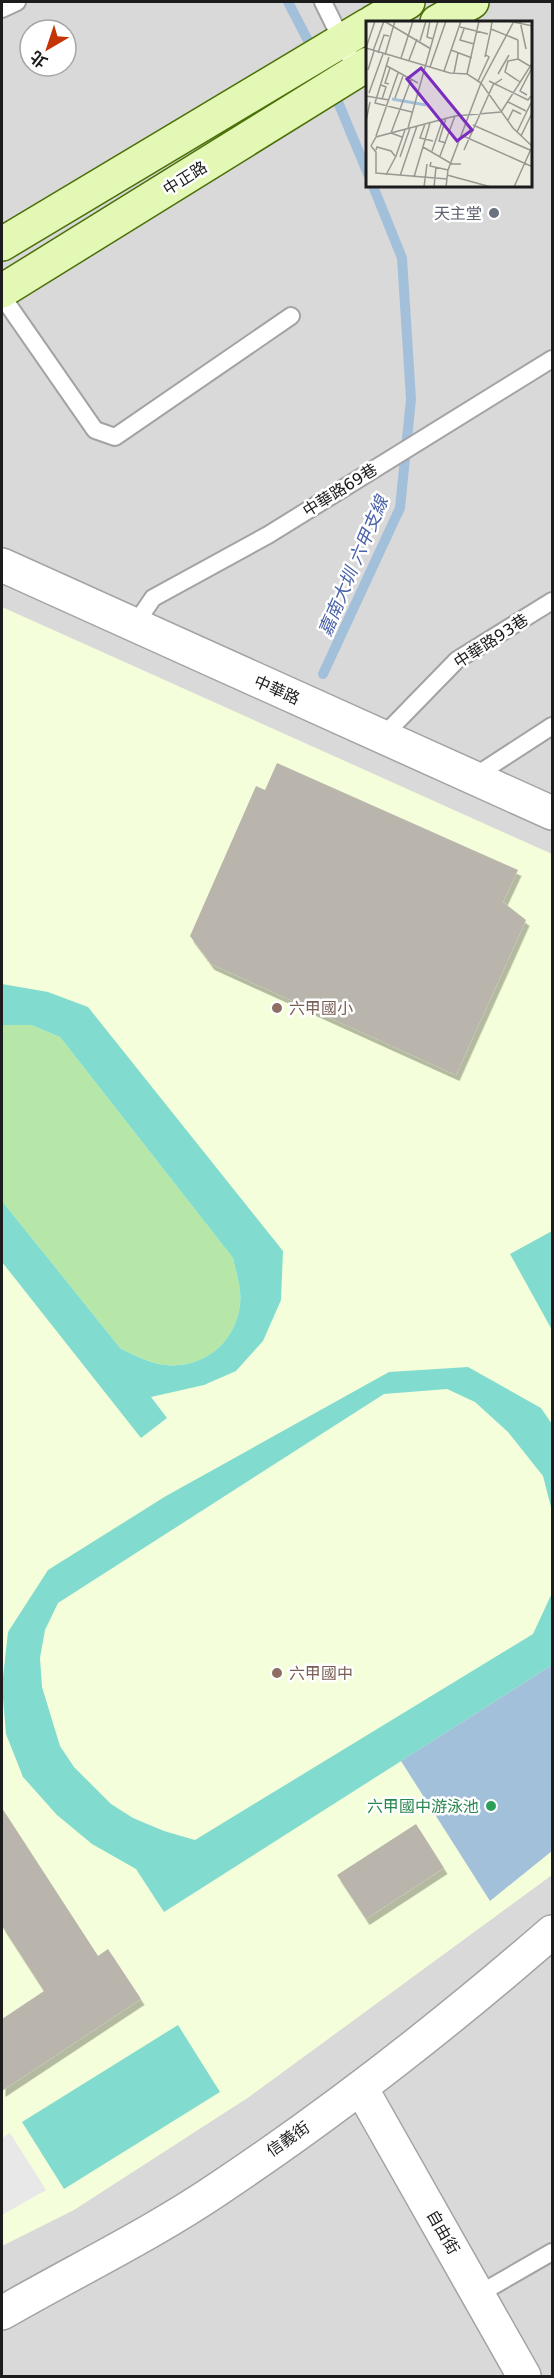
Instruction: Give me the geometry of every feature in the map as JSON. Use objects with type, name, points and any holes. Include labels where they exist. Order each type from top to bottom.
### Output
[{"type":"main road","points":[[375,21],[408,2]]},
{"type":"main road","points":[[439,21],[472,2]]},
{"type":"main road","points":[[2,244],[355,33]]},
{"type":"main road","name":"中正路","points":[[2,291],[363,68]]},
{"type":"street","name":"中華路","points":[[2,565],[552,813]]},
{"type":"street","name":"信義街","points":[[2,2313],[217,2190],[361,2088],[472,2001],[552,1932]]},
{"type":"street","name":"自由街","points":[[361,2088],[524,2376]]},
{"type":"lane","points":[[2,9],[17,2]]},
{"type":"lane","points":[[323,2],[355,33],[363,68]]},
{"type":"lane","points":[[2,296],[95,430],[115,437],[291,316]]},
{"type":"lane","name":"中華路69巷","points":[[135,626],[153,598],[268,535],[552,359]]},
{"type":"lane","name":"中華路93巷","points":[[382,737],[457,660],[552,601]]},
{"type":"lane","points":[[472,778],[552,726]]},
{"type":"lane","points":[[479,2294],[552,2252]]},
{"type":"shaded area","points":[[2,2],[552,2],[552,2376],[2,2376]]},
{"type":"shaded area","points":[[2,607],[552,854],[552,1875],[249,2097],[74,2210],[2,2246]]},
{"type":"shaded area","points":[[2,984],[48,992],[88,1007],[283,1251],[281,1300],[263,1341],[236,1371],[204,1385],[151,1397],[167,1418],[141,1438],[2,1262],[2,1201],[121,1349],[159,1364],[179,1365],[193,1362],[216,1350],[225,1341],[237,1318],[240,1304],[233,1258],[60,1037],[31,1025],[2,1025]]},
{"type":"shaded area","points":[[552,1231],[552,1330],[510,1254]]},
{"type":"shaded area","points":[[468,1367],[541,1408],[552,1424],[552,1511],[543,1476],[508,1432],[475,1402],[447,1389],[384,1394],[58,1603],[45,1630],[40,1658],[42,1687],[60,1746],[74,1767],[111,1804],[133,1818],[164,1831],[195,1840],[533,1634],[552,1593],[552,1665],[164,1912],[136,1869],[92,1844],[57,1815],[23,1777],[6,1734],[2,1686],[8,1632],[48,1570],[166,1496],[389,1372]]},
{"type":"shaded area","name":"六甲國中游泳池","points":[[552,1665],[552,1851],[490,1901],[401,1761]]},
{"type":"shaded area","points":[[178,2025],[220,2092],[64,2189],[22,2122]]},
{"type":"shaded area","points":[[10,2133],[46,2190],[2,2215],[2,2138]]},
{"type":"green space","points":[[2,1025],[31,1025],[60,1037],[233,1258],[240,1293],[237,1318],[225,1341],[205,1357],[179,1365],[165,1365],[148,1361],[121,1349],[2,1201]]},
{"type":"building","points":[[277,763],[518,870],[503,902],[526,920],[456,1075],[211,964],[190,936],[256,786],[265,790]]},
{"type":"building","points":[[2,1808],[98,1956],[108,1949],[141,1999],[2,2091],[2,2019],[44,1991],[2,1926]]},
{"type":"building","points":[[416,1824],[444,1868],[366,1919],[337,1875]]},
{"type":"waterway","name":"嘉南大圳 六甲支線","points":[[288,2],[314,52]]},
{"type":"waterway","name":"嘉南大圳 六甲支線","points":[[333,90],[366,169]]},
{"type":"waterway","name":"嘉南大圳 六甲支線","points":[[323,674],[400,508],[411,399],[402,258],[374,188]]},
{"type":"place","name":"天主堂","points":[[494,213]]},
{"type":"place","name":"六甲國小","points":[[277,1008]]},
{"type":"place","name":"六甲國中","points":[[277,1673]]},
{"type":"place","name":"六甲國中游泳池","points":[[491,1806]]}]
